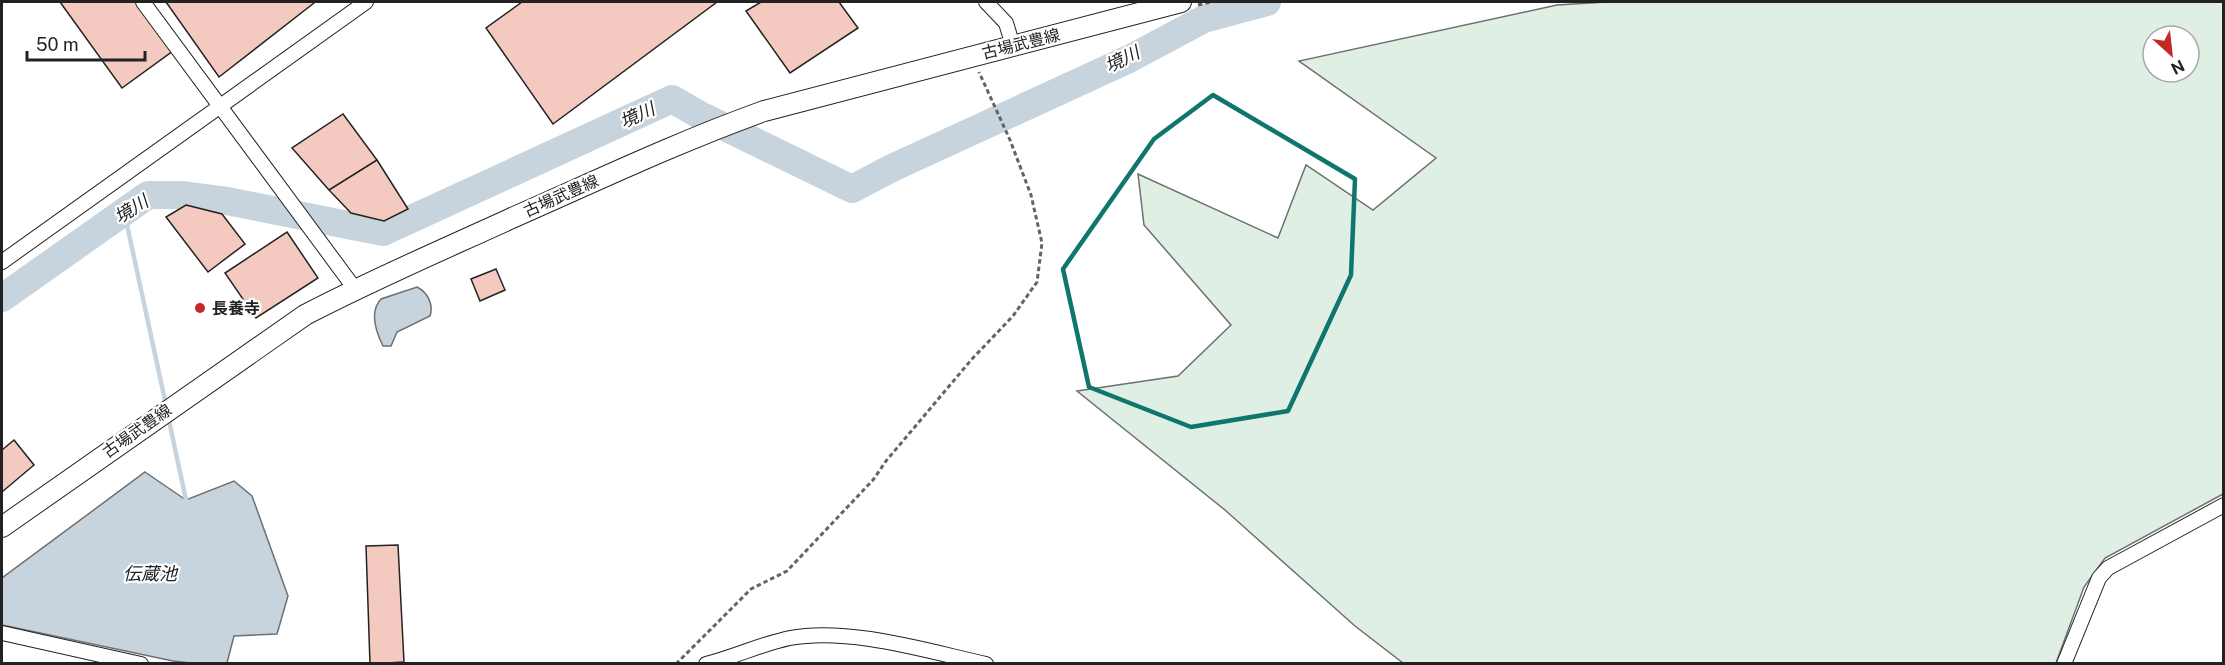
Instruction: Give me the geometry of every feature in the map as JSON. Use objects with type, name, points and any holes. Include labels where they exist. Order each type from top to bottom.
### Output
[{"type":"main road","name":"古場武豊線","points":[[2,527],[260,344],[305,315],[355,289],[709,131],[765,111],[972,56],[1184,5]]},
{"type":"street","points":[[142,2],[355,289]]},
{"type":"street","points":[[2,262],[366,2]]},
{"type":"street","points":[[986,2],[1006,23],[1013,46]]},
{"type":"street","points":[[2064,663],[2099,578],[2108,568],[2223,505]]},
{"type":"street","points":[[2,633],[116,661],[141,663]]},
{"type":"street","points":[[706,663],[791,638],[834,636],[871,640],[986,663]]},
{"type":"path","points":[[1184,5],[1211,2]]},
{"type":"path","points":[[676,663],[752,589],[787,571],[866,488],[972,359],[1013,316],[1037,282],[1042,243],[1031,195],[1010,140],[972,56]]},
{"type":"highlighted area","points":[[1213,95],[1355,179],[1351,275],[1288,411],[1191,427],[1089,387],[1063,269],[1154,139]]},
{"type":"green space","points":[[1607,2],[2223,2],[2223,494],[2105,558],[2084,587],[2056,663],[1403,663],[1355,626],[1225,510],[1077,391],[1178,376],[1231,325],[1144,225],[1138,174],[1278,238],[1306,165],[1373,210],[1436,158],[1299,61],[1557,5]]},
{"type":"water","points":[[417,287],[429,299],[430,316],[397,332],[391,346],[383,346],[375,322],[377,304],[381,299]]},
{"type":"water","name":"伝蔵池","points":[[145,472],[186,500],[234,481],[252,496],[288,596],[277,634],[234,636],[227,663],[190,663],[2,625],[2,578]]},
{"type":"building","points":[[60,2],[143,2],[177,48],[122,88]]},
{"type":"building","points":[[166,2],[313,2],[314,3],[219,77]]},
{"type":"building","points":[[522,2],[717,2],[553,124],[486,28]]},
{"type":"building","points":[[761,2],[839,2],[858,28],[790,73],[746,11]]},
{"type":"building","points":[[343,114],[377,160],[329,190],[292,148]]},
{"type":"building","points":[[377,160],[408,209],[384,221],[351,213],[329,190]]},
{"type":"building","points":[[186,205],[222,214],[245,244],[208,272],[166,217]]},
{"type":"building","points":[[287,232],[318,278],[256,318],[225,273]]},
{"type":"building","points":[[496,269],[505,290],[480,301],[471,279]]},
{"type":"building","points":[[14,440],[34,465],[2,492],[2,450]]},
{"type":"building","points":[[398,545],[404,662],[370,664],[366,546]]},
{"type":"waterway","name":"境川","points":[[2,298],[148,195],[181,195],[227,201],[383,232],[672,99],[852,189],[892,168],[1129,59],[1204,19],[1267,2]]},
{"type":"waterway","points":[[124,211],[166,405]]},
{"type":"waterway","points":[[168,416],[186,500]]},
{"type":"place","name":"長養寺","points":[[200,308]]}]
